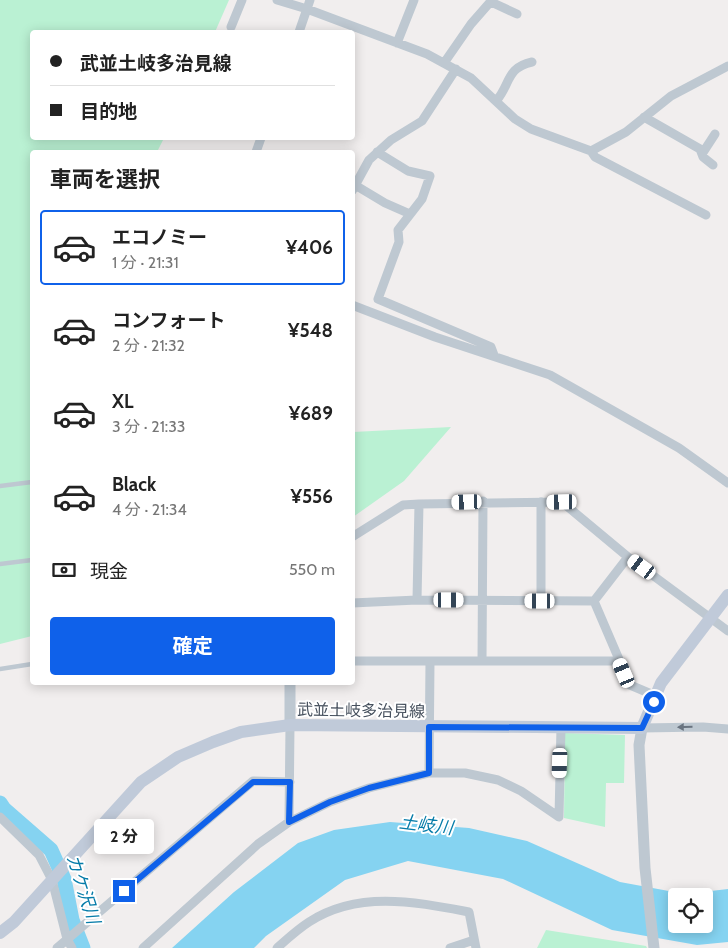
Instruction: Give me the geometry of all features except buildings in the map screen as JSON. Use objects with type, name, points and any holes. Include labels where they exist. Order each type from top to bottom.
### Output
[{"type":"main road","points":[[642,728],[661,683],[728,596]]},
{"type":"main road","name":"武並土岐多治見線","points":[[0,934],[14,922],[142,782],[178,757],[241,732],[290,725],[642,728]]},
{"type":"street","points":[[231,27],[242,0]]},
{"type":"street","points":[[277,0],[309,4],[352,30]]},
{"type":"street","points":[[397,43],[414,0]]},
{"type":"street","points":[[444,63],[471,24],[491,1],[517,14]]},
{"type":"street","points":[[300,30],[309,4]]},
{"type":"street","points":[[355,31],[427,54],[471,78],[516,119],[531,129],[591,152],[595,157],[706,215]]},
{"type":"street","points":[[497,100],[512,71],[532,62]]},
{"type":"street","points":[[591,152],[626,132],[671,96],[728,66]]},
{"type":"street","points":[[355,186],[364,166],[377,152],[422,120],[456,70]]},
{"type":"street","points":[[644,117],[700,149],[702,154],[713,165]]},
{"type":"street","points":[[702,154],[715,134]]},
{"type":"street","points":[[377,152],[408,171],[430,176],[425,195],[398,230],[400,242],[378,300],[491,347],[494,355]]},
{"type":"street","points":[[355,188],[410,214]]},
{"type":"street","points":[[355,306],[435,337],[550,375],[679,448],[728,483]]},
{"type":"street","points":[[482,661],[483,501]]},
{"type":"street","points":[[355,535],[403,505],[483,501],[562,502],[628,557],[728,630]]},
{"type":"street","points":[[540,601],[541,502]]},
{"type":"street","points":[[417,600],[419,504]]},
{"type":"street","points":[[594,601],[628,557]]},
{"type":"street","points":[[355,603],[417,600],[594,601]]},
{"type":"street","points":[[594,601],[630,685],[656,696]]},
{"type":"street","points":[[355,661],[619,661]]},
{"type":"street","points":[[429,773],[430,661]]},
{"type":"street","points":[[289,822],[290,685]]},
{"type":"street","points":[[143,948],[258,844],[289,822],[330,802],[369,788],[429,773],[464,773],[498,780],[522,791],[559,817],[561,727]]},
{"type":"street","points":[[654,948],[645,868],[639,745],[642,728],[703,727],[728,729]]},
{"type":"street","points":[[57,948],[253,782],[290,782]]},
{"type":"street","points":[[0,817],[39,855],[52,880],[67,940],[72,948]]},
{"type":"street","points":[[277,948],[310,922],[340,907],[373,900],[418,902],[469,912],[475,944],[450,948]]},
{"type":"lane","points":[[0,486],[30,482]]},
{"type":"lane","points":[[0,564],[30,560]]},
{"type":"lane","points":[[0,670],[30,664]]},
{"type":"green space","points":[[0,0],[229,0],[216,30],[30,30],[30,140],[163,140],[158,150],[30,150],[30,636],[0,644]]},
{"type":"green space","points":[[451,427],[404,481],[355,516],[355,432]]},
{"type":"green space","points":[[565,733],[625,735],[624,783],[606,783],[605,827],[564,818]]},
{"type":"green space","points":[[546,930],[646,946],[647,948],[537,948]]},
{"type":"water","name":"土岐川","points":[[390,822],[469,828],[527,841],[620,882],[668,891],[668,933],[713,933],[713,891],[728,889],[728,942],[697,945],[612,930],[503,879],[408,861],[345,880],[266,936],[254,948],[172,948],[234,892],[298,843],[334,830]]},
{"type":"waterway","name":"カケ沢川","points":[[0,803],[4,809],[51,850],[64,879],[72,920],[83,948]]},
{"type":"route","points":[[124,891],[253,782],[290,782],[289,822],[330,802],[369,788],[429,773],[429,727],[642,728],[654,702]]}]
